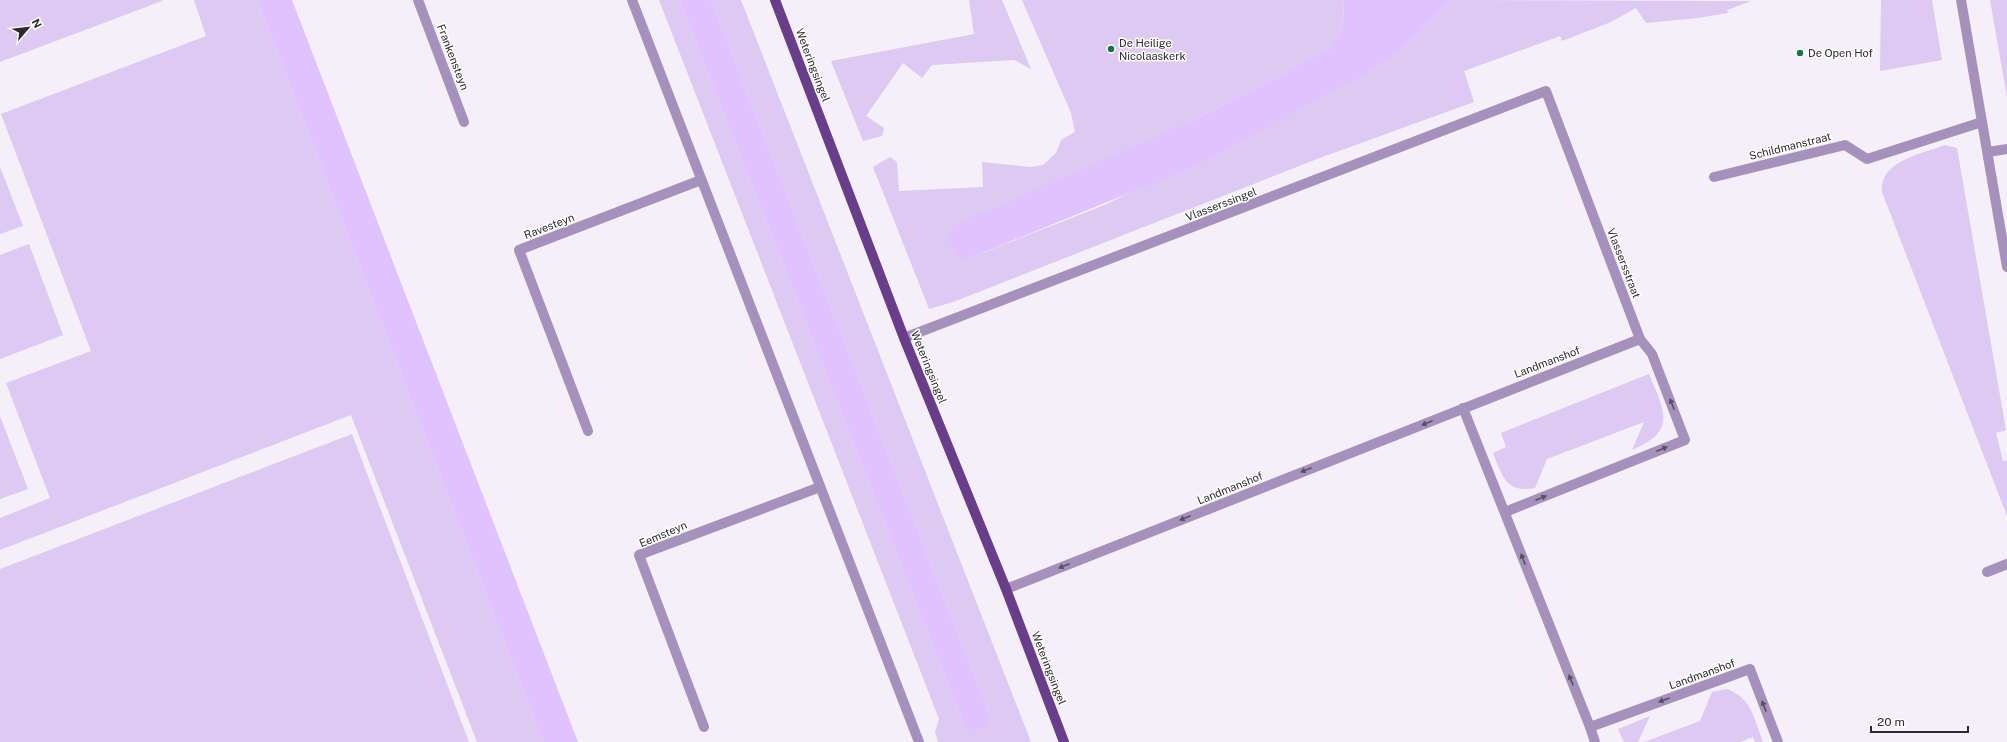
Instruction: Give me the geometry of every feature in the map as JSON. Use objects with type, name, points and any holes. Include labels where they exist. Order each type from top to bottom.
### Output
[{"type":"main road","name":"Weteringsingel","points":[[775,0],[904,338],[1006,589],[1064,742]]},
{"type":"street","name":"Frankensteyn","points":[[418,0],[464,122]]},
{"type":"street","points":[[632,0],[919,742]]},
{"type":"street","points":[[1961,0],[2007,267]]},
{"type":"street","name":"Vlasserssingel","points":[[904,338],[1546,91]]},
{"type":"street","name":"Vlassersstraat","points":[[1505,512],[1686,440],[1652,354],[1640,339],[1546,91]]},
{"type":"street","name":"Schildmanstraat","points":[[1714,177],[1845,145],[1867,159],[1982,122]]},
{"type":"street","points":[[1988,152],[2007,149]]},
{"type":"street","name":"Ravesteyn","points":[[588,431],[518,250],[701,180]]},
{"type":"street","name":"Landmanshof","points":[[1006,589],[1640,339]]},
{"type":"street","points":[[1463,408],[1595,742]]},
{"type":"street","name":"Eemsteyn","points":[[704,727],[639,555],[820,487]]},
{"type":"street","points":[[1986,572],[2007,564]]},
{"type":"street","name":"Landmanshof","points":[[1590,727],[1750,669],[1778,742]]},
{"type":"shaded area","points":[[0,0],[162,0],[162,1],[0,62]]},
{"type":"shaded area","points":[[194,0],[257,0],[543,742],[477,742],[351,415],[0,550],[0,518],[50,498],[6,383],[91,351],[1,114],[206,36]]},
{"type":"shaded area","points":[[257,0],[292,0],[578,742],[543,742]]},
{"type":"shaded area","points":[[659,0],[679,0],[964,725],[989,719],[989,713],[711,0],[741,0],[1031,742],[938,742],[935,732],[939,719]]},
{"type":"shaded area","points":[[679,0],[711,0],[989,713],[986,725],[978,730],[974,731],[964,725]]},
{"type":"shaded area","points":[[969,0],[1002,0],[1031,69],[1014,60],[932,65],[922,78],[903,63],[866,116],[884,128],[882,136],[863,141],[831,61],[974,34]]},
{"type":"shaded area","points":[[1022,0],[1343,0],[1344,16],[1340,32],[1327,50],[1194,120],[970,258],[1107,204],[1383,64],[1411,41],[1450,0],[1751,1],[1727,10],[1728,13],[1698,18],[1646,23],[1636,8],[1611,22],[1562,41],[1560,36],[1464,71],[1474,102],[1317,159],[953,302],[929,309],[873,167],[890,157],[897,162],[899,191],[983,187],[982,162],[1030,167],[1043,165],[1056,153],[1061,140],[1075,132],[1071,113]]},
{"type":"shaded area","points":[[1343,0],[1450,0],[1411,41],[1383,64],[1195,166],[970,258],[961,258],[948,241],[953,226],[1194,120],[1327,50],[1337,37],[1342,27],[1344,16]]},
{"type":"shaded area","points":[[1881,0],[1932,0],[1942,60],[1880,71]]},
{"type":"shaded area","points":[[1990,0],[2007,0],[2007,97]]},
{"type":"shaded area","points":[[1945,145],[1957,148],[2006,430],[1996,433],[2003,461],[2007,460],[2007,516],[1882,192],[1883,181],[1887,173],[1895,166],[1904,160]]},
{"type":"shaded area","points":[[0,167],[23,226],[0,234]]},
{"type":"shaded area","points":[[29,244],[63,335],[0,359],[0,255]]},
{"type":"shaded area","points":[[1649,374],[1659,399],[1663,419],[1662,427],[1647,443],[1632,450],[1644,422],[1547,459],[1535,488],[1517,488],[1506,481],[1499,469],[1493,453],[1506,447],[1501,433]]},
{"type":"shaded area","points":[[0,416],[28,489],[0,499]]},
{"type":"shaded area","points":[[352,434],[469,742],[0,742],[0,569]]},
{"type":"shaded area","points":[[1727,689],[1742,698],[1747,704],[1754,717],[1763,742],[1755,742],[1753,737],[1740,742],[1644,742],[1700,721],[1712,692]]},
{"type":"shaded area","points":[[1650,716],[1638,742],[1624,742],[1618,729]]},
{"type":"place","name":"De Heilige Nicolaaskerk","points":[[1111,49]]},
{"type":"place","name":"De Open Hof","points":[[1800,53]]}]
